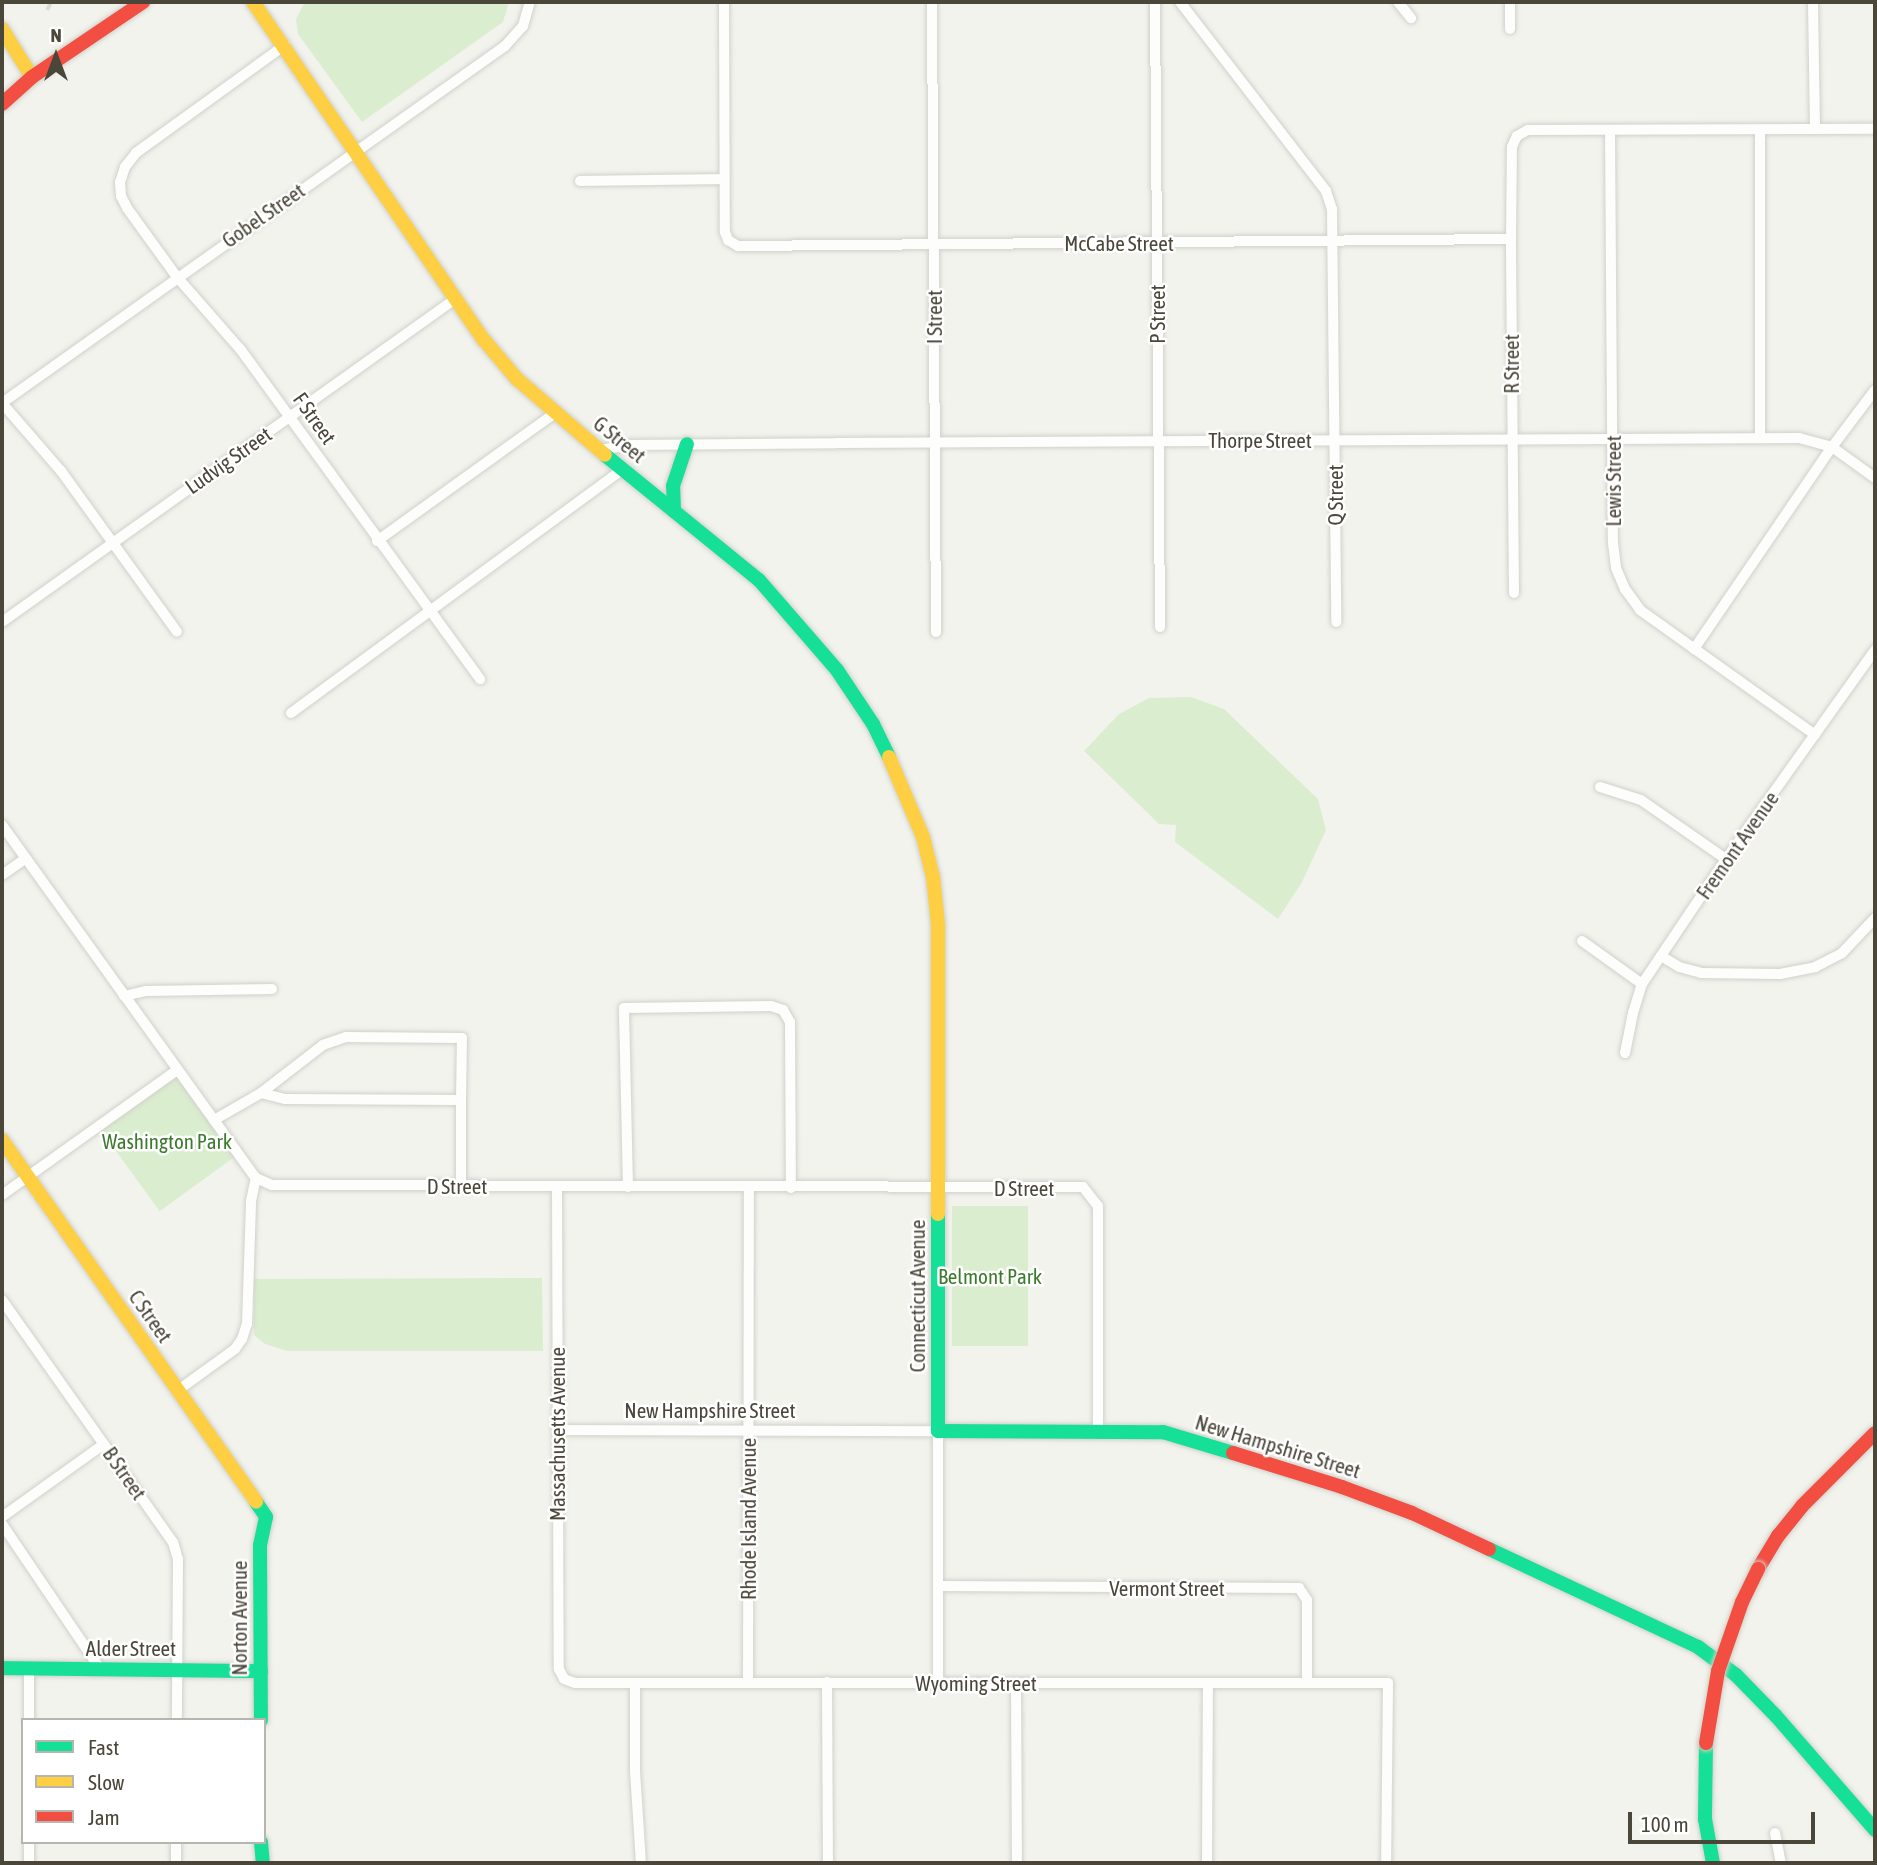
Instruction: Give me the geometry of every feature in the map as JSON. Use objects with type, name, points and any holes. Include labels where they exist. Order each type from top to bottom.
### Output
[{"type":"street","name":"G Street","points":[[253,2],[356,149],[455,299],[509,369],[554,414],[760,580],[837,670],[873,724],[901,783],[923,837],[937,909]]},
{"type":"street","name":"Gobel Street","points":[[2,403],[356,149],[505,46],[523,26],[530,2]]},
{"type":"street","points":[[580,181],[724,179],[724,2]]},
{"type":"street","name":"I Street","points":[[932,2],[936,632]]},
{"type":"street","name":"P Street","points":[[1155,2],[1160,626]]},
{"type":"street","name":"Q Street","points":[[1180,2],[1325,191],[1332,209],[1336,622]]},
{"type":"street","points":[[1398,2],[1412,18]]},
{"type":"street","points":[[1510,2],[1510,29]]},
{"type":"street","points":[[1813,2],[1815,129]]},
{"type":"street","points":[[2,104],[32,77],[145,3]]},
{"type":"street","points":[[2,29],[32,77]]},
{"type":"street","name":"F Street","points":[[285,45],[136,153],[125,167],[120,182],[127,208],[177,277],[241,350],[377,541],[480,679]]},
{"type":"street","points":[[1610,130],[1875,129]]},
{"type":"street","name":"R Street","points":[[1514,593],[1511,440],[1512,147],[1517,136],[1528,130],[1610,130]]},
{"type":"street","name":"Lewis Street","points":[[1610,130],[1616,568],[1625,589],[1640,610],[1815,735]]},
{"type":"street","points":[[1760,130],[1760,439]]},
{"type":"street","name":"McCabe Street","points":[[724,179],[725,232],[728,240],[738,246],[1511,239]]},
{"type":"street","name":"Ludvig Street","points":[[2,622],[455,299]]},
{"type":"street","points":[[1695,649],[1832,447],[1875,390]]},
{"type":"street","points":[[2,403],[61,471],[177,632]]},
{"type":"street","points":[[377,541],[554,414]]},
{"type":"street","name":"Thorpe Street","points":[[600,450],[627,445],[687,444],[1335,439],[1799,438],[1832,447]]},
{"type":"street","points":[[674,511],[673,486],[687,444]]},
{"type":"street","points":[[1832,447],[1875,478]]},
{"type":"street","points":[[291,713],[623,469]]},
{"type":"street","name":"Fremont Avenue","points":[[1626,1053],[1642,984],[1726,859],[1875,650]]},
{"type":"street","points":[[1600,787],[1641,800],[1726,859]]},
{"type":"street","points":[[2,825],[256,1178],[251,1201],[247,1324],[242,1339],[235,1349],[177,1391]]},
{"type":"street","points":[[2,875],[26,858]]},
{"type":"street","name":"Connecticut Avenue","points":[[937,909],[938,1683]]},
{"type":"street","points":[[1661,956],[1679,967],[1701,974],[1780,974],[1815,967],[1842,953],[1875,918]]},
{"type":"street","points":[[1582,941],[1642,984]]},
{"type":"street","points":[[124,996],[146,990],[272,989]]},
{"type":"street","points":[[628,1188],[624,1008],[771,1006],[783,1010],[790,1022],[791,1188]]},
{"type":"street","points":[[214,1120],[261,1093],[323,1045],[346,1037],[462,1038],[461,1186]]},
{"type":"street","points":[[2,1195],[177,1070]]},
{"type":"street","points":[[261,1093],[285,1099],[461,1100]]},
{"type":"street","name":"C Street","points":[[2,1140],[265,1517]]},
{"type":"street","name":"D Street","points":[[256,1178],[272,1185],[1083,1188],[1092,1195],[1098,1206],[1098,1430]]},
{"type":"street","name":"Massachusetts Avenue","points":[[557,1187],[559,1669],[564,1679]]},
{"type":"street","name":"Rhode Island Avenue","points":[[748,1682],[749,1188]]},
{"type":"street","name":"B Street","points":[[2,1300],[173,1542],[178,1559],[177,1718]]},
{"type":"street","name":"New Hampshire Street","points":[[557,1430],[1163,1432],[1342,1487],[1465,1535],[1681,1637],[1736,1675],[1875,1830]]},
{"type":"street","points":[[1713,1863],[1705,1819],[1706,1743],[1710,1707],[1725,1648],[1758,1569],[1778,1536],[1802,1506],[1875,1433]]},
{"type":"street","points":[[2,1517],[104,1444]]},
{"type":"street","name":"Norton Avenue","points":[[261,1718],[260,1545],[265,1517]]},
{"type":"street","points":[[2,1524],[100,1669]]},
{"type":"street","name":"Vermont Street","points":[[938,1586],[1299,1588],[1307,1600],[1307,1683]]},
{"type":"street","name":"Alder Street","points":[[2,1668],[261,1671]]},
{"type":"street","points":[[29,1668],[29,1718]]},
{"type":"street","name":"Wyoming Street","points":[[564,1679],[576,1683],[1388,1683],[1387,1863]]},
{"type":"street","points":[[827,1682],[828,1863]]},
{"type":"street","points":[[635,1683],[635,1771],[641,1863]]},
{"type":"street","points":[[1016,1683],[1017,1863]]},
{"type":"street","points":[[1207,1863],[1208,1683]]},
{"type":"street","points":[[1775,1833],[1781,1863]]},
{"type":"street","points":[[29,1844],[29,1863]]},
{"type":"street","points":[[176,1844],[176,1863]]},
{"type":"street","points":[[261,1844],[263,1863]]},
{"type":"green space","points":[[305,2],[509,2],[503,22],[362,122],[298,34],[296,19]]},
{"type":"green space","points":[[1191,697],[1224,709],[1318,799],[1326,830],[1302,882],[1278,919],[1175,842],[1176,825],[1159,824],[1084,751],[1119,714],[1149,698]]},
{"type":"green space","name":"Washington Park","points":[[177,1070],[238,1154],[160,1211],[99,1127]]},
{"type":"green space","name":"Belmont Park","points":[[952,1206],[1028,1206],[1028,1346],[952,1346]]},
{"type":"green space","points":[[542,1278],[543,1351],[287,1351],[265,1344],[254,1335],[254,1279]]},
{"type":"railway","points":[[47,10],[51,2]]},
{"type":"traffic: fast","points":[[674,511],[673,486],[687,444]]},
{"type":"traffic: fast","points":[[605,455],[759,580],[837,670],[873,724],[889,757]]},
{"type":"traffic: fast","points":[[938,1214],[938,1431],[1163,1432],[1233,1453]]},
{"type":"traffic: fast","points":[[256,1502],[266,1517],[260,1545],[261,1718]]},
{"type":"traffic: fast","points":[[1489,1549],[1698,1647],[1736,1675],[1776,1716],[1875,1830]]},
{"type":"traffic: fast","points":[[2,1668],[261,1671]]},
{"type":"traffic: fast","points":[[1706,1743],[1705,1819],[1713,1863]]},
{"type":"traffic: fast","points":[[261,1844],[263,1863]]},
{"type":"traffic: slow","points":[[253,2],[484,340],[517,379],[605,455]]},
{"type":"traffic: slow","points":[[2,29],[32,77]]},
{"type":"traffic: slow","points":[[889,757],[923,837],[933,877],[938,924],[938,1214]]},
{"type":"traffic: slow","points":[[2,1140],[256,1502]]},
{"type":"traffic: jam","points":[[2,104],[32,77],[143,2]]},
{"type":"traffic: jam","points":[[1758,1569],[1778,1536],[1802,1506],[1875,1433]]},
{"type":"traffic: jam","points":[[1233,1453],[1342,1487],[1412,1513],[1489,1549]]},
{"type":"traffic: jam","points":[[1706,1743],[1718,1671],[1742,1602],[1758,1569]]}]
